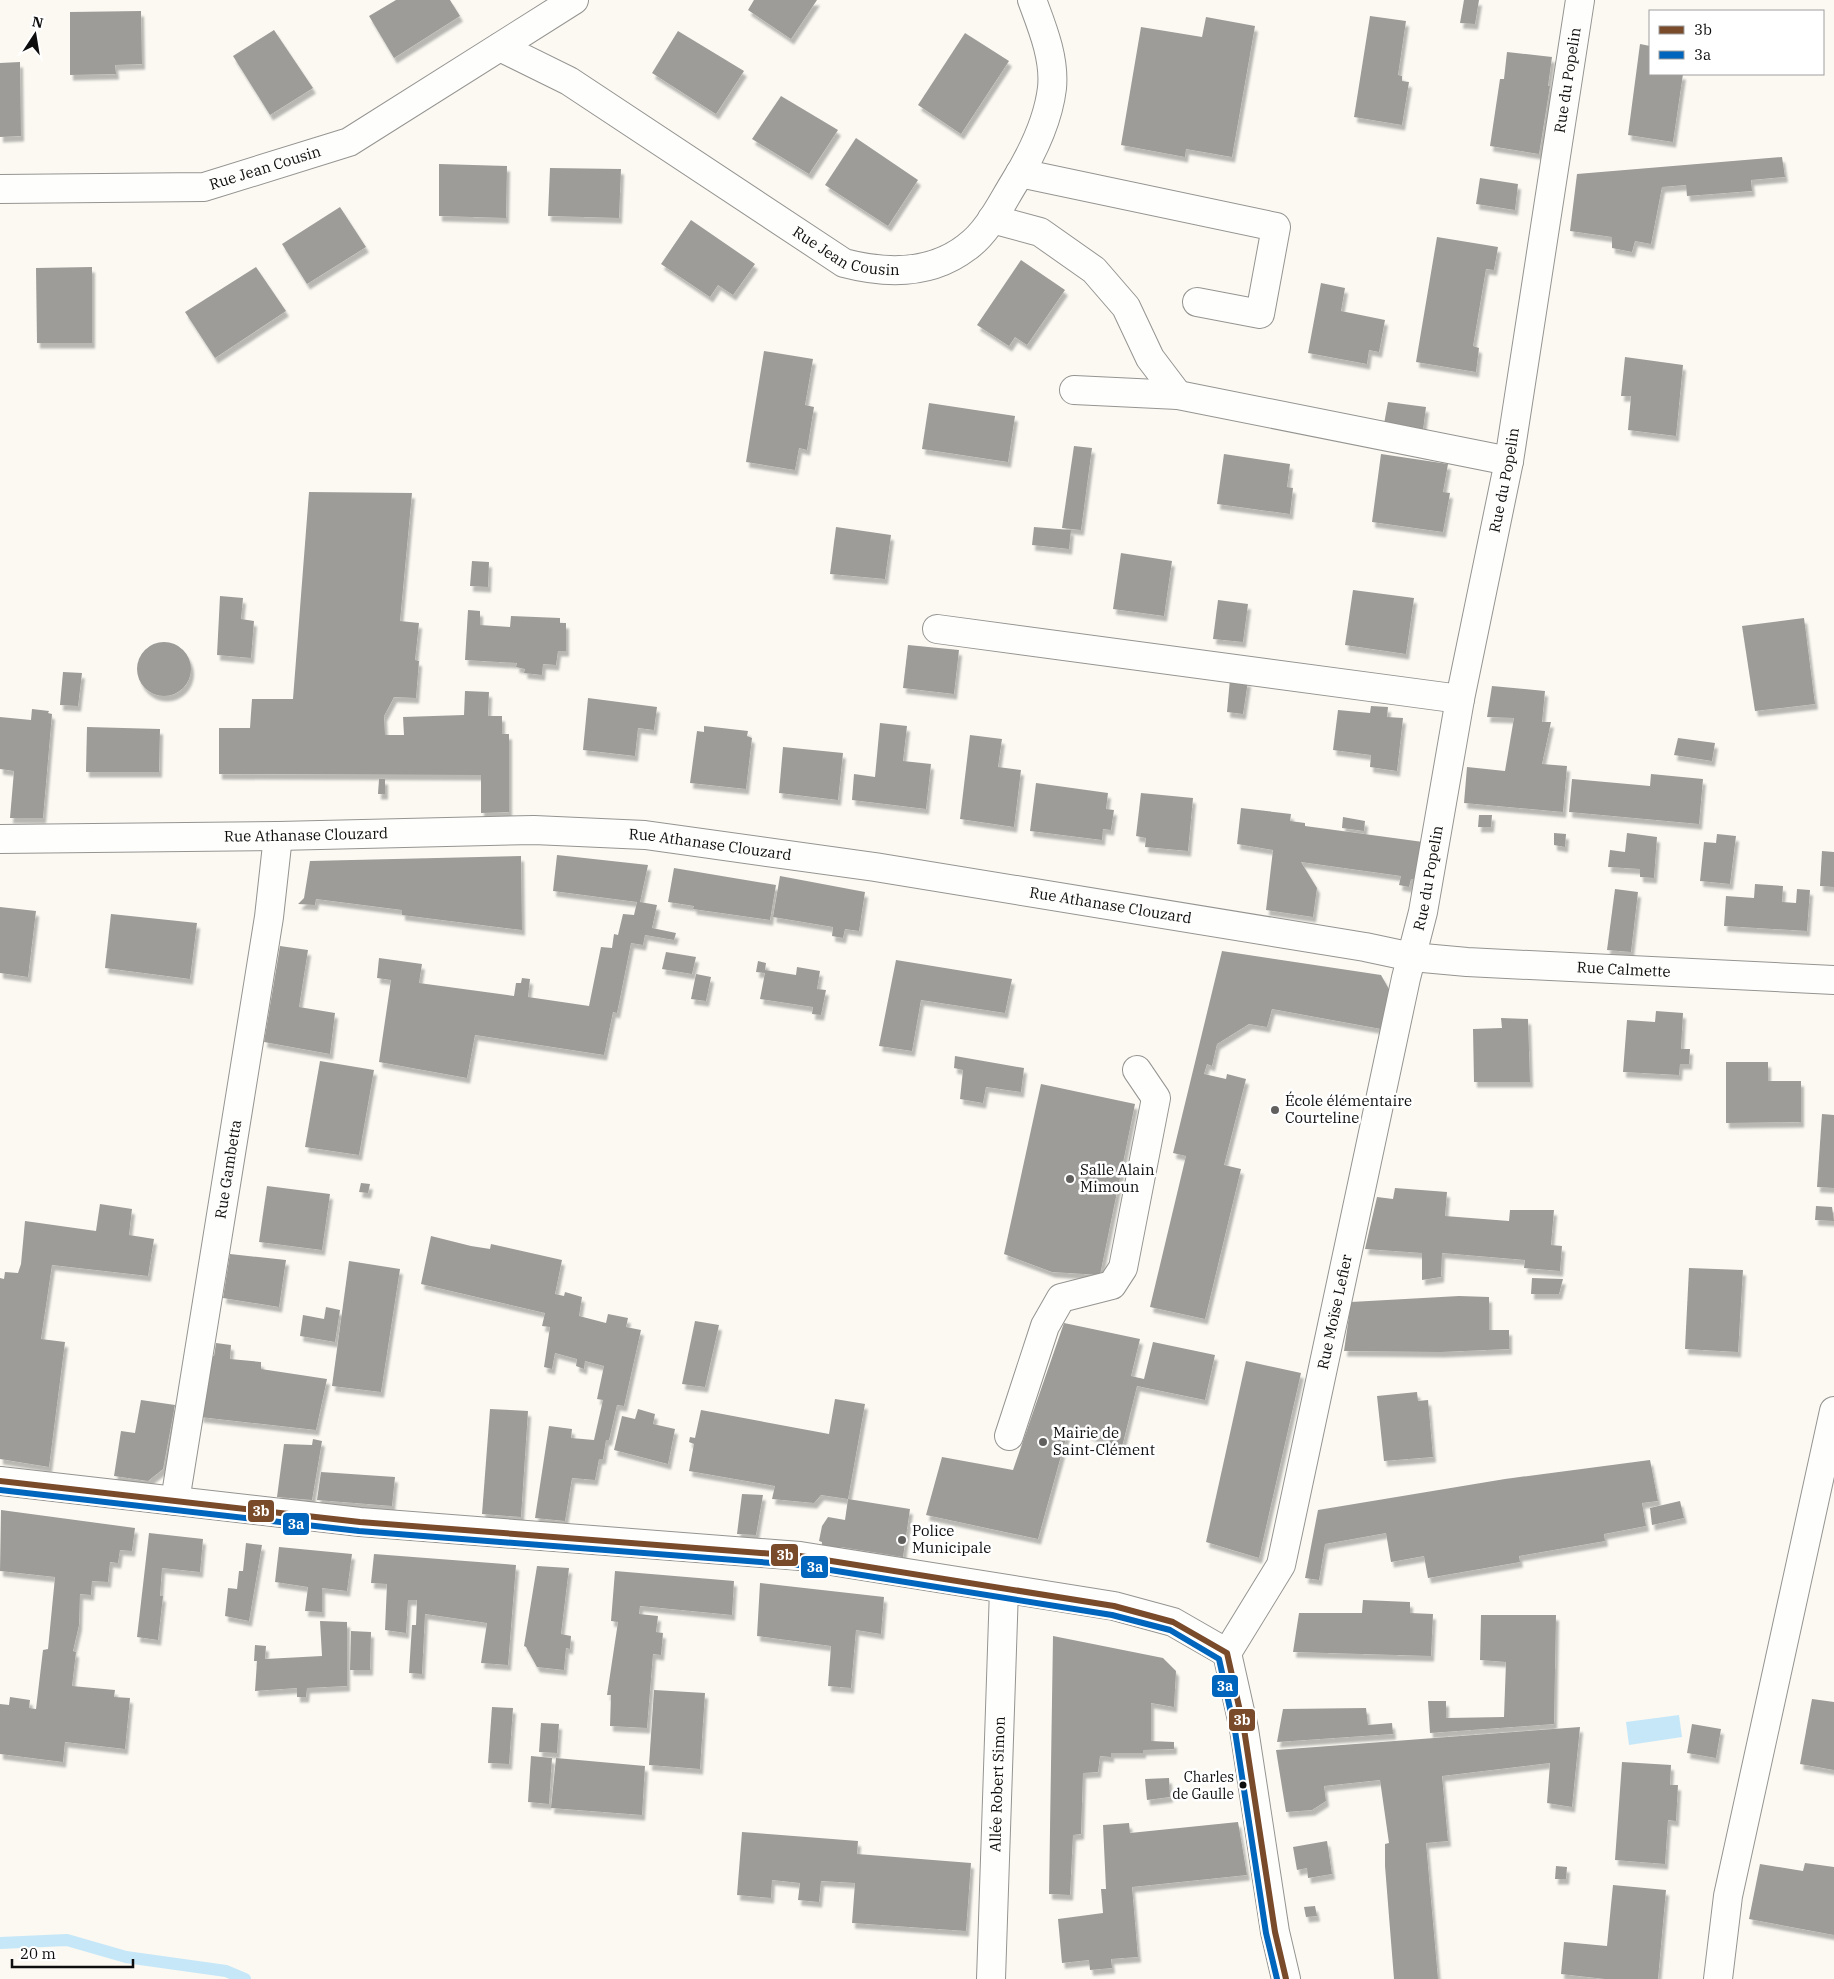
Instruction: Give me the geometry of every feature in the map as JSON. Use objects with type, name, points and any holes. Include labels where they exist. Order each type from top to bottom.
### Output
[{"type":"street","name":"Rue Jean Cousin","points":[[0,189],[204,187],[349,142],[574,0]]},
{"type":"street","name":"Rue Jean Cousin","points":[[500,47],[569,81],[844,263],[873,270],[900,271],[932,266],[968,247],[992,219],[1020,173],[1042,129],[1052,87],[1047,38],[1032,0]]},
{"type":"street","name":"Rue du Popelin","points":[[1412,957],[1423,912],[1460,699],[1510,461],[1580,0]]},
{"type":"street","points":[[1020,173],[1276,227],[1260,314],[1197,302]]},
{"type":"street","points":[[992,219],[1040,232],[1094,270],[1126,307],[1150,358],[1178,395]]},
{"type":"street","points":[[1074,390],[1178,395],[1510,461]]},
{"type":"street","points":[[937,629],[1460,699]]},
{"type":"street","name":"Rue Athanase Clouzard","points":[[0,839],[278,836],[534,830],[646,835],[875,866],[1165,922],[1365,947],[1412,957]]},
{"type":"street","name":"Rue Gambetta","points":[[175,1501],[269,917],[278,836]]},
{"type":"street","name":"Rue Calmette","points":[[1412,957],[1467,962],[1834,980]]},
{"type":"street","name":"Rue Moïse Lefier","points":[[1227,1653],[1281,1565],[1412,957]]},
{"type":"street","points":[[1009,1436],[1045,1326],[1061,1298],[1112,1285],[1122,1268],[1156,1098],[1137,1070]]},
{"type":"street","points":[[1718,1979],[1728,1896],[1834,1411]]},
{"type":"street","points":[[0,1481],[360,1522],[800,1556],[1114,1606],[1173,1622],[1227,1653],[1244,1730],[1275,1932],[1286,1979]]},
{"type":"street","name":"Allée Robert Simon","points":[[991,1979],[1004,1589]]},
{"type":"water","points":[[1679,1715],[1682,1737],[1629,1745],[1626,1722]]},
{"type":"building","points":[[396,0],[450,0],[460,16],[394,58],[369,16]]},
{"type":"building","points":[[754,0],[817,0],[791,39],[748,10]]},
{"type":"building","points":[[1464,0],[1479,0],[1475,24],[1460,23]]},
{"type":"building","points":[[141,11],[142,64],[115,65],[116,74],[70,75],[70,12]]},
{"type":"building","points":[[1370,16],[1406,21],[1398,75],[1402,76],[1402,81],[1409,82],[1402,125],[1354,117]]},
{"type":"building","points":[[1206,17],[1255,26],[1232,157],[1186,149],[1185,157],[1121,145],[1141,27],[1202,37]]},
{"type":"building","points":[[274,30],[313,88],[270,115],[233,56]]},
{"type":"building","points":[[678,31],[744,71],[716,114],[652,73]]},
{"type":"building","points":[[965,33],[1009,61],[961,134],[918,105]]},
{"type":"building","points":[[1640,44],[1649,46],[1649,75],[1683,75],[1673,142],[1628,135]]},
{"type":"building","points":[[1507,52],[1552,57],[1548,86],[1550,86],[1539,154],[1490,146],[1500,79],[1504,79]]},
{"type":"building","points":[[20,62],[21,136],[0,137],[0,63]]},
{"type":"building","points":[[781,96],[838,130],[809,174],[752,139]]},
{"type":"building","points":[[856,138],[918,180],[888,226],[825,185]]},
{"type":"building","points":[[1782,157],[1785,177],[1751,180],[1752,191],[1687,196],[1686,185],[1662,187],[1651,244],[1635,241],[1632,252],[1612,248],[1612,237],[1570,231],[1577,174]]},
{"type":"building","points":[[439,164],[507,166],[506,218],[439,216]]},
{"type":"building","points":[[550,168],[621,169],[619,218],[548,216]]},
{"type":"building","points":[[1480,178],[1518,184],[1515,210],[1476,204]]},
{"type":"building","points":[[340,207],[366,247],[307,284],[282,244]]},
{"type":"building","points":[[691,220],[755,264],[733,295],[718,285],[710,297],[661,264]]},
{"type":"building","points":[[1437,237],[1498,247],[1494,270],[1486,269],[1473,346],[1479,348],[1476,372],[1416,362]]},
{"type":"building","points":[[1021,260],[1065,290],[1027,345],[1015,337],[1009,346],[977,325]]},
{"type":"building","points":[[92,267],[92,343],[37,343],[36,268]]},
{"type":"building","points":[[256,267],[286,311],[215,358],[185,312]]},
{"type":"building","points":[[1321,283],[1345,288],[1341,311],[1385,320],[1379,352],[1369,350],[1367,364],[1308,353]]},
{"type":"building","points":[[764,351],[813,359],[805,405],[814,407],[807,450],[799,448],[795,470],[746,462]]},
{"type":"building","points":[[1625,357],[1683,365],[1676,436],[1628,430],[1631,396],[1621,396]]},
{"type":"building","points":[[1388,402],[1426,407],[1423,430],[1384,424]]},
{"type":"building","points":[[929,403],[1015,416],[1008,462],[922,449]]},
{"type":"building","points":[[1074,446],[1092,448],[1081,530],[1062,528]]},
{"type":"building","points":[[1224,454],[1290,464],[1287,487],[1293,488],[1290,514],[1217,504]]},
{"type":"building","points":[[1381,454],[1448,464],[1443,492],[1450,493],[1443,532],[1372,522]]},
{"type":"building","points":[[309,492],[412,493],[400,621],[419,623],[415,660],[419,661],[416,698],[394,697],[384,716],[385,735],[404,735],[403,717],[464,715],[465,691],[489,692],[488,716],[502,716],[502,734],[509,734],[509,812],[481,813],[481,775],[219,774],[219,728],[250,728],[252,699],[293,699]]},
{"type":"building","points":[[836,527],[891,535],[885,579],[830,574]]},
{"type":"building","points":[[1034,527],[1071,530],[1069,549],[1032,545]]},
{"type":"building","points":[[1121,553],[1172,561],[1164,616],[1113,609]]},
{"type":"building","points":[[472,561],[489,562],[488,587],[470,586]]},
{"type":"building","points":[[1353,590],[1414,598],[1406,654],[1345,645]]},
{"type":"building","points":[[220,596],[243,598],[241,619],[254,621],[251,658],[217,655]]},
{"type":"building","points":[[1218,600],[1248,604],[1243,642],[1213,639]]},
{"type":"building","points":[[468,610],[480,611],[480,625],[510,627],[511,616],[560,618],[560,623],[566,623],[566,651],[558,651],[556,665],[543,664],[542,675],[524,673],[525,669],[516,667],[517,663],[465,660]]},
{"type":"building","points":[[1804,618],[1815,704],[1755,711],[1742,626]]},
{"type":"building","points":[[164,642],[174,644],[183,650],[189,659],[191,669],[189,679],[183,688],[174,694],[164,696],[154,694],[145,688],[139,679],[137,669],[139,659],[145,650],[154,644]]},
{"type":"building","points":[[908,645],[959,650],[954,694],[903,688]]},
{"type":"building","points":[[63,672],[82,673],[78,706],[60,705]]},
{"type":"building","points":[[1230,679],[1248,681],[1243,714],[1227,712]]},
{"type":"building","points":[[1492,686],[1545,691],[1542,722],[1551,722],[1542,764],[1567,766],[1563,812],[1464,803],[1467,767],[1505,771],[1514,718],[1487,717]]},
{"type":"building","points":[[588,698],[657,707],[654,730],[638,728],[635,756],[583,750]]},
{"type":"building","points":[[1371,706],[1388,707],[1387,717],[1403,718],[1397,771],[1370,767],[1371,755],[1333,750],[1338,710],[1370,713]]},
{"type":"building","points":[[32,709],[49,711],[48,713],[52,714],[43,818],[10,818],[14,771],[0,769],[0,717],[31,720]]},
{"type":"building","points":[[880,723],[907,726],[903,761],[931,764],[926,809],[852,800],[854,774],[875,777]]},
{"type":"building","points":[[704,726],[748,731],[747,736],[752,738],[746,789],[690,783],[697,731],[704,732]]},
{"type":"building","points":[[87,727],[160,729],[159,772],[86,772]]},
{"type":"building","points":[[970,735],[1002,739],[998,767],[1021,770],[1014,827],[960,819]]},
{"type":"building","points":[[1678,738],[1715,743],[1712,761],[1674,755]]},
{"type":"building","points":[[783,747],[843,753],[838,800],[779,793]]},
{"type":"building","points":[[1651,774],[1703,779],[1699,824],[1569,812],[1572,779],[1650,786]]},
{"type":"building","points":[[379,779],[385,779],[385,794],[378,794]]},
{"type":"building","points":[[1036,783],[1108,793],[1106,809],[1114,810],[1111,830],[1103,829],[1102,840],[1030,831]]},
{"type":"building","points":[[1141,793],[1193,798],[1188,851],[1145,847],[1146,838],[1136,836]]},
{"type":"building","points":[[1241,808],[1291,814],[1290,821],[1305,823],[1305,826],[1423,842],[1414,879],[1411,879],[1409,887],[1399,885],[1401,876],[1301,862],[1317,888],[1313,917],[1266,910],[1273,850],[1237,844]]},
{"type":"building","points":[[1479,815],[1492,815],[1491,827],[1478,827]]},
{"type":"building","points":[[1343,817],[1365,821],[1364,831],[1342,828]]},
{"type":"building","points":[[1554,833],[1566,834],[1565,847],[1554,845]]},
{"type":"building","points":[[1627,833],[1657,837],[1654,878],[1640,877],[1640,869],[1608,867],[1610,850],[1625,852]]},
{"type":"building","points":[[1717,834],[1736,836],[1730,884],[1700,881],[1704,842],[1716,843]]},
{"type":"building","points":[[1822,851],[1834,852],[1834,887],[1820,886]]},
{"type":"building","points":[[557,855],[648,865],[640,902],[657,905],[652,928],[676,933],[674,940],[645,935],[643,945],[631,943],[617,1013],[613,1012],[604,1055],[475,1035],[467,1078],[379,1062],[391,980],[377,978],[379,958],[422,964],[419,983],[514,996],[516,983],[521,983],[522,978],[530,979],[528,997],[589,1006],[601,947],[612,948],[614,934],[618,935],[623,914],[634,915],[637,902],[553,891]]},
{"type":"building","points":[[521,856],[522,930],[402,915],[402,910],[316,899],[315,905],[298,904],[304,898],[310,861]]},
{"type":"building","points":[[674,868],[776,885],[770,920],[693,909],[694,906],[668,902]]},
{"type":"building","points":[[780,876],[865,892],[859,931],[845,929],[843,938],[832,936],[833,927],[773,917]]},
{"type":"building","points":[[1755,884],[1783,886],[1782,902],[1796,903],[1797,889],[1810,890],[1807,931],[1724,926],[1726,896],[1754,898]]},
{"type":"building","points":[[1615,889],[1638,892],[1631,952],[1607,950]]},
{"type":"building","points":[[0,907],[36,911],[28,977],[0,973]]},
{"type":"building","points":[[111,914],[197,923],[190,979],[105,968]]},
{"type":"building","points":[[280,946],[308,950],[299,1007],[335,1013],[330,1054],[264,1042]]},
{"type":"building","points":[[1222,951],[1381,975],[1390,991],[1381,1029],[1272,1009],[1267,1027],[1249,1024],[1217,1044],[1212,1066],[1207,1064],[1204,1074],[1226,1079],[1227,1074],[1246,1079],[1224,1165],[1241,1169],[1205,1319],[1150,1307],[1186,1156],[1173,1153]]},
{"type":"building","points":[[666,952],[696,957],[692,974],[662,969]]},
{"type":"building","points":[[896,960],[1012,979],[1005,1013],[921,1000],[912,1051],[879,1046]]},
{"type":"building","points":[[758,961],[766,963],[765,970],[796,975],[797,967],[820,971],[817,989],[826,990],[821,1015],[812,1014],[813,1007],[760,999],[765,973],[756,972]]},
{"type":"building","points":[[696,974],[711,977],[706,1001],[691,999]]},
{"type":"building","points":[[1656,1011],[1683,1013],[1681,1049],[1690,1049],[1689,1064],[1680,1064],[1679,1075],[1623,1072],[1627,1020],[1655,1022]]},
{"type":"building","points":[[1501,1018],[1528,1019],[1530,1082],[1474,1082],[1473,1029],[1502,1028]]},
{"type":"building","points":[[955,1056],[1024,1068],[1021,1092],[986,1087],[983,1103],[960,1099],[963,1070],[954,1068]]},
{"type":"building","points":[[320,1061],[374,1070],[359,1155],[305,1147]]},
{"type":"building","points":[[1726,1062],[1768,1062],[1768,1081],[1801,1081],[1801,1122],[1726,1123]]},
{"type":"building","name":"Salle Alain Mimoun","points":[[1041,1084],[1135,1104],[1100,1275],[1052,1272],[1004,1254]]},
{"type":"building","points":[[1822,1114],[1834,1115],[1834,1188],[1817,1187]]},
{"type":"building","points":[[361,1183],[370,1184],[368,1193],[359,1192]]},
{"type":"building","points":[[267,1186],[330,1194],[322,1250],[259,1242]]},
{"type":"building","points":[[1395,1188],[1447,1192],[1445,1216],[1509,1221],[1510,1210],[1554,1210],[1551,1245],[1562,1246],[1560,1271],[1524,1268],[1525,1260],[1442,1253],[1441,1277],[1422,1280],[1422,1253],[1365,1249],[1377,1197],[1393,1199]]},
{"type":"building","points":[[100,1204],[132,1209],[129,1235],[154,1239],[148,1276],[52,1265],[41,1339],[65,1342],[49,1467],[0,1459],[0,1278],[4,1279],[5,1272],[18,1273],[21,1264],[25,1221],[96,1231]]},
{"type":"building","points":[[1816,1206],[1832,1207],[1834,1221],[1815,1220]]},
{"type":"building","points":[[431,1236],[490,1249],[491,1244],[562,1260],[555,1294],[564,1296],[565,1292],[582,1297],[579,1316],[606,1323],[608,1314],[628,1318],[626,1327],[641,1330],[624,1406],[617,1405],[609,1440],[606,1440],[603,1459],[599,1459],[595,1480],[572,1478],[565,1521],[535,1518],[549,1426],[572,1429],[571,1438],[594,1440],[603,1400],[597,1399],[604,1366],[585,1361],[584,1369],[576,1366],[577,1359],[555,1353],[552,1369],[544,1367],[550,1327],[542,1326],[545,1313],[421,1284]]},
{"type":"building","points":[[230,1254],[286,1260],[279,1307],[223,1298]]},
{"type":"building","points":[[349,1261],[400,1269],[381,1392],[332,1386]]},
{"type":"building","points":[[1689,1268],[1743,1270],[1738,1352],[1685,1349]]},
{"type":"building","points":[[1532,1278],[1563,1279],[1559,1294],[1531,1294]]},
{"type":"building","points":[[1459,1296],[1489,1297],[1489,1330],[1509,1330],[1509,1349],[1441,1352],[1344,1351],[1351,1302]]},
{"type":"building","points":[[326,1307],[340,1310],[335,1342],[300,1336],[303,1315],[324,1319]]},
{"type":"building","points":[[695,1321],[719,1325],[705,1387],[682,1384]]},
{"type":"building","points":[[1064,1323],[1140,1339],[1131,1376],[1144,1379],[1153,1342],[1215,1355],[1205,1400],[1137,1386],[1122,1447],[1069,1427],[1038,1539],[926,1515],[942,1457],[1013,1470]]},
{"type":"building","points":[[216,1343],[231,1345],[230,1359],[261,1362],[261,1369],[327,1379],[316,1430],[200,1417],[209,1356],[214,1356]]},
{"type":"building","points":[[1246,1361],[1301,1373],[1259,1558],[1206,1542]]},
{"type":"building","points":[[1417,1392],[1418,1401],[1428,1400],[1433,1457],[1384,1461],[1377,1396]]},
{"type":"building","points":[[835,1399],[865,1404],[848,1499],[821,1495],[814,1503],[772,1499],[775,1486],[689,1471],[694,1444],[689,1442],[690,1437],[695,1438],[701,1410],[829,1434]]},
{"type":"building","points":[[141,1400],[175,1405],[163,1469],[148,1481],[114,1476],[121,1431],[135,1433]]},
{"type":"building","points":[[490,1409],[528,1411],[521,1517],[482,1514]]},
{"type":"building","points":[[638,1409],[655,1414],[653,1424],[675,1429],[668,1464],[614,1450],[622,1416],[635,1419]]},
{"type":"building","points":[[313,1439],[322,1441],[312,1500],[277,1497],[284,1444],[312,1445]]},
{"type":"building","points":[[1650,1460],[1658,1501],[1642,1503],[1646,1526],[1604,1534],[1605,1541],[1519,1556],[1520,1562],[1428,1578],[1424,1556],[1391,1562],[1386,1533],[1325,1544],[1319,1580],[1305,1578],[1318,1510],[1505,1479]]},
{"type":"building","points":[[321,1472],[395,1477],[392,1506],[317,1500]]},
{"type":"building","points":[[742,1494],[763,1495],[756,1535],[737,1534]]},
{"type":"building","points":[[848,1499],[910,1509],[903,1557],[841,1547],[840,1550],[822,1546],[822,1542],[819,1541],[822,1526],[828,1517],[845,1520]]},
{"type":"building","points":[[1680,1501],[1684,1518],[1652,1525],[1650,1508]]},
{"type":"building","points":[[1,1510],[135,1528],[132,1551],[120,1550],[118,1563],[110,1562],[108,1582],[92,1581],[91,1595],[80,1594],[79,1625],[73,1651],[76,1652],[72,1686],[115,1690],[114,1697],[130,1698],[125,1749],[65,1742],[63,1762],[0,1754],[0,1704],[9,1705],[10,1697],[30,1700],[29,1708],[36,1709],[43,1650],[48,1649],[55,1577],[0,1571]]},
{"type":"building","points":[[149,1533],[203,1539],[200,1572],[162,1568],[160,1596],[163,1596],[158,1640],[137,1637]]},
{"type":"building","points":[[246,1543],[262,1545],[249,1621],[225,1616],[228,1588],[237,1589],[239,1571],[243,1571]]},
{"type":"building","points":[[279,1547],[352,1554],[347,1591],[322,1588],[322,1612],[305,1611],[308,1587],[275,1582]]},
{"type":"building","points":[[374,1554],[516,1565],[508,1665],[481,1663],[487,1623],[425,1614],[422,1674],[409,1673],[412,1625],[416,1625],[417,1600],[408,1600],[406,1633],[385,1630],[387,1584],[371,1583]]},
{"type":"building","points":[[537,1566],[569,1568],[561,1634],[571,1636],[570,1649],[566,1648],[564,1670],[537,1667],[524,1646]]},
{"type":"building","points":[[615,1571],[734,1581],[732,1615],[640,1606],[639,1614],[658,1616],[656,1632],[663,1633],[661,1655],[653,1654],[647,1728],[610,1726],[611,1695],[607,1695],[618,1622],[611,1621]]},
{"type":"building","points":[[760,1583],[884,1597],[881,1634],[856,1630],[851,1688],[828,1686],[831,1646],[757,1636]]},
{"type":"building","points":[[1363,1600],[1410,1602],[1410,1613],[1433,1614],[1431,1656],[1293,1652],[1299,1613],[1362,1613]]},
{"type":"building","points":[[1481,1615],[1556,1615],[1554,1724],[1430,1733],[1428,1701],[1446,1701],[1446,1718],[1504,1717],[1506,1662],[1480,1660]]},
{"type":"building","points":[[320,1621],[347,1622],[347,1686],[307,1688],[306,1697],[297,1697],[297,1688],[255,1691],[257,1661],[254,1661],[255,1645],[266,1646],[265,1659],[322,1656]]},
{"type":"building","points":[[351,1631],[371,1632],[370,1670],[350,1670]]},
{"type":"building","points":[[1053,1636],[1163,1658],[1176,1671],[1174,1707],[1151,1703],[1151,1741],[1174,1742],[1174,1749],[1143,1750],[1143,1753],[1111,1753],[1111,1757],[1100,1756],[1098,1772],[1083,1773],[1081,1834],[1073,1835],[1070,1895],[1049,1894]]},
{"type":"building","points":[[654,1690],[705,1693],[700,1769],[649,1765]]},
{"type":"building","points":[[1812,1699],[1834,1702],[1834,1770],[1800,1764]]},
{"type":"building","points":[[492,1707],[513,1708],[509,1764],[488,1763]]},
{"type":"building","points":[[1366,1708],[1368,1725],[1392,1723],[1393,1734],[1277,1742],[1283,1709]]},
{"type":"building","points":[[541,1723],[559,1724],[557,1753],[539,1752]]},
{"type":"building","points":[[1692,1724],[1721,1729],[1716,1758],[1687,1753]]},
{"type":"building","points":[[1580,1727],[1572,1807],[1547,1803],[1550,1763],[1442,1776],[1448,1841],[1426,1843],[1438,1979],[1394,1979],[1385,1866],[1385,1844],[1389,1843],[1380,1780],[1324,1786],[1326,1801],[1312,1810],[1286,1812],[1276,1750]]},
{"type":"building","points":[[531,1756],[552,1758],[549,1804],[528,1802]]},
{"type":"building","points":[[556,1758],[645,1766],[642,1815],[551,1808]]},
{"type":"building","points":[[1622,1762],[1671,1765],[1670,1785],[1678,1785],[1676,1821],[1668,1820],[1665,1864],[1615,1860]]},
{"type":"building","points":[[1169,1778],[1170,1797],[1147,1800],[1145,1779]]},
{"type":"building","points":[[1238,1822],[1247,1875],[1132,1887],[1138,1957],[1111,1959],[1112,1968],[1090,1970],[1089,1960],[1062,1963],[1058,1919],[1103,1913],[1101,1889],[1106,1889],[1103,1825],[1129,1823],[1130,1833]]},
{"type":"building","points":[[742,1832],[858,1841],[857,1854],[971,1863],[966,1931],[852,1923],[855,1883],[821,1881],[819,1902],[798,1900],[800,1883],[772,1880],[771,1898],[737,1895]]},
{"type":"building","points":[[1327,1841],[1332,1874],[1308,1878],[1307,1868],[1297,1870],[1293,1847]]},
{"type":"building","points":[[1805,1863],[1834,1867],[1834,1935],[1749,1919],[1760,1864],[1803,1871]]},
{"type":"building","points":[[1556,1866],[1567,1867],[1566,1879],[1555,1879]]},
{"type":"building","points":[[1613,1885],[1666,1890],[1658,1979],[1605,1979],[1561,1974],[1564,1942],[1607,1946]]},
{"type":"building","points":[[1315,1906],[1317,1916],[1306,1917],[1304,1907]]},
{"type":"waterway","points":[[0,1943],[67,1940],[126,1957],[226,1971],[245,1979]]},
{"type":"transit line","name":"3b","points":[[0,1481],[360,1522],[800,1556],[1114,1606],[1173,1622],[1227,1653],[1244,1729],[1275,1932],[1286,1979]]},
{"type":"transit line","name":"3a","points":[[0,1490],[359,1531],[799,1565],[1112,1615],[1170,1630],[1219,1659],[1235,1731],[1266,1933],[1277,1979]]},
{"type":"place","name":"École élémentaire Courteline","points":[[1275,1110]]},
{"type":"place","name":"Salle Alain Mimoun","points":[[1070,1179]]},
{"type":"place","name":"Mairie de Saint-Clément","points":[[1043,1442]]},
{"type":"place","name":"Police Municipale","points":[[902,1540]]},
{"type":"place","name":"Charles de Gaulle","points":[[1243,1785]]}]
